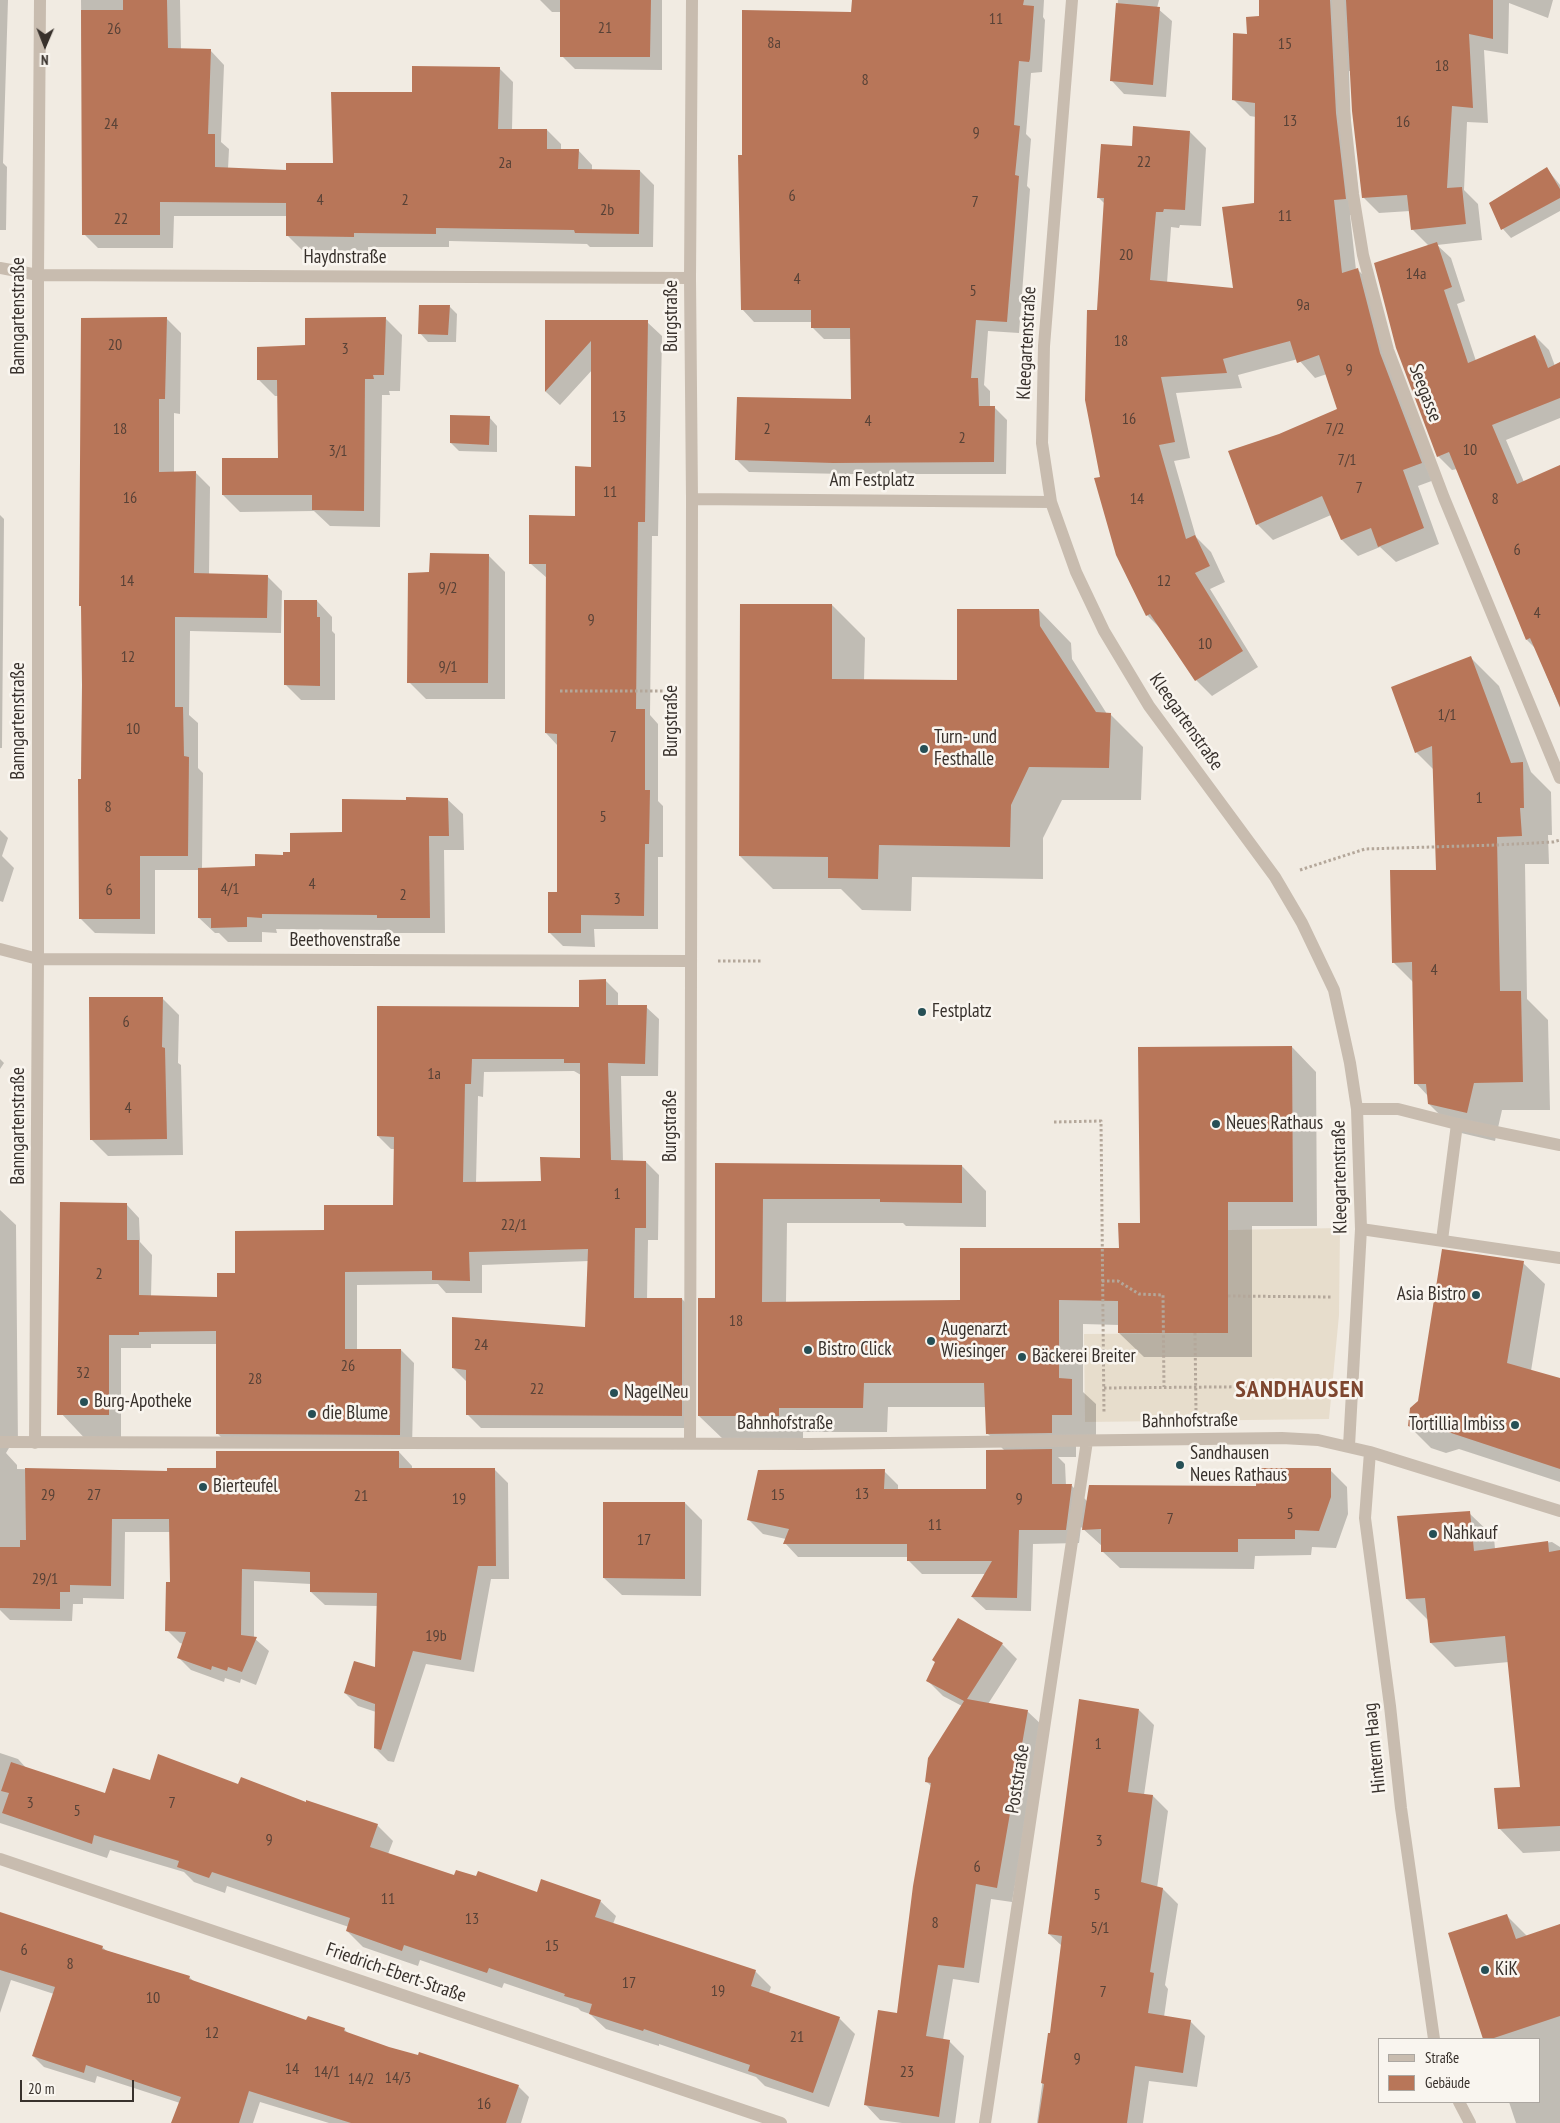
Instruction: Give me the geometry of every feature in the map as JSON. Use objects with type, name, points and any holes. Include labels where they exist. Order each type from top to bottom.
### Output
[{"type":"street","name":"Banngartenstraße","points":[[35,1443],[40,0]]},
{"type":"street","name":"Burgstraße","points":[[690,1442],[692,499],[690,278],[692,0]]},
{"type":"street","name":"Kleegartenstraße","points":[[1072,0],[1044,346],[1042,443],[1051,502],[1076,572],[1104,631],[1144,697],[1275,877],[1302,923],[1334,990],[1350,1063],[1357,1109],[1361,1229],[1349,1446]]},
{"type":"street","name":"Seegasse","points":[[1338,0],[1344,112],[1353,194],[1363,255],[1388,350],[1444,498],[1560,778]]},
{"type":"street","name":"Haydnstraße","points":[[0,268],[38,275],[690,278]]},
{"type":"street","name":"Am Festplatz","points":[[692,499],[1051,502]]},
{"type":"street","name":"Beethovenstraße","points":[[0,949],[38,959],[690,961]]},
{"type":"street","points":[[1357,1109],[1398,1109],[1457,1124],[1560,1145]]},
{"type":"street","points":[[1442,1240],[1457,1124]]},
{"type":"street","points":[[1361,1229],[1560,1258]]},
{"type":"street","name":"Bahnhofstraße","points":[[0,1442],[690,1442],[828,1444],[1309,1439],[1370,1452],[1560,1511]]},
{"type":"street","name":"Poststraße","points":[[985,2123],[1087,1441]]},
{"type":"street","name":"Hinterm Haag","points":[[1370,1452],[1365,1518],[1390,1706],[1401,1808],[1434,2038]]},
{"type":"street","name":"Friedrich-Ebert-Straße","points":[[0,1859],[781,2123]]},
{"type":"street","points":[[1460,2103],[1470,2123]]},
{"type":"path","points":[[560,691],[691,691]]},
{"type":"path","points":[[1275,877],[1364,849],[1497,845],[1560,840]]},
{"type":"path","points":[[690,961],[762,961]]},
{"type":"path","points":[[1054,1122],[1101,1121],[1105,1442]]},
{"type":"path","points":[[1102,1280],[1118,1281],[1139,1294],[1164,1295],[1164,1387]]},
{"type":"path","points":[[1228,1296],[1358,1296]]},
{"type":"path","points":[[1195,1333],[1196,1440]]},
{"type":"path","points":[[1104,1388],[1353,1387]]},
{"type":"shaded area","points":[[1340,1228],[1339,1315],[1329,1419],[1085,1422],[1084,1334],[1228,1333],[1228,1230]]},
{"type":"building","points":[[123,0],[167,0],[168,48],[211,49],[208,134],[215,134],[215,167],[286,170],[286,163],[333,163],[331,92],[412,92],[412,66],[500,67],[498,129],[547,129],[547,149],[579,149],[578,169],[640,170],[639,234],[575,233],[574,230],[436,228],[436,234],[354,233],[354,237],[286,236],[286,203],[160,202],[160,235],[82,235],[81,10],[123,10]]},
{"type":"building","points":[[560,0],[651,0],[650,57],[560,57]]},
{"type":"building","points":[[852,0],[1024,0],[1023,5],[1034,6],[1030,59],[1029,62],[1019,61],[1014,125],[1020,126],[1015,175],[1019,176],[1007,322],[976,320],[971,378],[978,378],[979,406],[995,406],[994,462],[833,463],[735,460],[737,397],[851,399],[850,328],[811,328],[811,310],[741,310],[738,155],[742,155],[742,10],[851,12]]},
{"type":"building","points":[[1259,0],[1330,0],[1336,113],[1346,199],[1334,200],[1342,273],[1358,268],[1380,353],[1422,463],[1403,470],[1424,528],[1378,547],[1371,528],[1341,540],[1322,496],[1256,525],[1228,451],[1279,434],[1337,409],[1319,355],[1297,363],[1290,341],[1223,359],[1227,373],[1161,377],[1175,442],[1159,445],[1186,539],[1195,535],[1210,566],[1195,573],[1243,651],[1195,681],[1150,614],[1146,616],[1116,555],[1094,478],[1100,477],[1085,400],[1087,310],[1097,310],[1104,198],[1097,198],[1101,144],[1132,146],[1133,126],[1190,131],[1185,210],[1164,209],[1163,212],[1156,212],[1150,280],[1233,288],[1222,207],[1254,203],[1255,103],[1232,100],[1233,33],[1247,34],[1246,17],[1259,16]]},
{"type":"building","points":[[1346,0],[1493,0],[1493,39],[1469,34],[1473,108],[1452,106],[1447,188],[1462,187],[1466,224],[1411,230],[1407,195],[1362,198],[1352,111]]},
{"type":"building","points":[[1116,3],[1160,7],[1153,85],[1110,81]]},
{"type":"building","points":[[1547,167],[1560,189],[1560,198],[1501,230],[1489,203]]},
{"type":"building","points":[[1437,242],[1452,287],[1444,290],[1468,363],[1535,335],[1548,368],[1560,362],[1560,398],[1492,425],[1517,484],[1560,465],[1560,707],[1530,638],[1526,640],[1449,452],[1437,457],[1396,348],[1374,263]]},
{"type":"building","points":[[419,305],[450,305],[448,335],[418,334]]},
{"type":"building","points":[[167,317],[165,399],[159,399],[159,472],[196,471],[194,573],[268,575],[267,618],[175,617],[175,707],[183,707],[184,756],[189,757],[188,856],[140,856],[140,919],[79,919],[78,779],[81,779],[82,685],[81,606],[79,606],[81,318]]},
{"type":"building","points":[[386,317],[384,375],[373,375],[374,379],[365,379],[364,511],[312,510],[312,495],[222,495],[222,458],[278,458],[277,380],[257,380],[257,347],[305,345],[305,318]]},
{"type":"building","points":[[545,320],[648,320],[645,522],[638,522],[636,709],[645,709],[645,790],[650,790],[649,844],[645,844],[644,916],[581,915],[581,933],[548,933],[548,892],[557,892],[557,734],[545,733],[546,564],[529,564],[529,515],[575,516],[575,466],[591,467],[591,341],[545,392]]},
{"type":"building","points":[[450,415],[490,416],[489,445],[450,443]]},
{"type":"building","points":[[430,553],[489,554],[488,683],[407,683],[408,573],[429,572]]},
{"type":"building","points":[[284,600],[317,600],[317,617],[320,617],[320,686],[284,685]]},
{"type":"building","name":"Turn- und Festhalle","points":[[740,604],[832,604],[832,679],[957,680],[957,609],[1039,609],[1040,626],[1096,712],[1111,713],[1109,768],[1029,767],[1011,805],[1010,847],[879,845],[878,879],[828,878],[828,857],[739,856]]},
{"type":"building","points":[[1471,656],[1511,763],[1523,762],[1524,808],[1520,808],[1522,836],[1497,837],[1500,991],[1521,991],[1523,1082],[1474,1083],[1467,1113],[1428,1104],[1426,1084],[1414,1084],[1412,962],[1392,963],[1390,870],[1436,870],[1432,746],[1415,753],[1391,687]]},
{"type":"building","points":[[406,797],[448,798],[449,836],[429,836],[430,918],[377,918],[377,915],[262,914],[262,918],[247,917],[247,927],[211,928],[211,918],[198,918],[198,868],[255,866],[255,854],[283,855],[283,852],[290,852],[290,833],[342,832],[342,799],[406,800]]},
{"type":"building","points":[[606,979],[606,1005],[647,1005],[645,1064],[608,1063],[611,1160],[646,1161],[646,1228],[635,1228],[634,1298],[682,1298],[682,1416],[466,1415],[466,1370],[452,1368],[452,1317],[585,1327],[588,1249],[469,1252],[470,1281],[432,1280],[432,1271],[345,1272],[345,1349],[401,1349],[400,1435],[216,1434],[216,1331],[139,1332],[139,1335],[109,1335],[109,1415],[57,1415],[60,1202],[127,1203],[127,1240],[139,1240],[139,1295],[217,1297],[217,1273],[235,1273],[235,1231],[324,1230],[324,1205],[393,1205],[394,1137],[377,1136],[377,1006],[579,1007],[579,980]],"holes":[[[472,1059],[564,1059],[564,1063],[580,1063],[580,1158],[540,1157],[541,1181],[463,1182],[465,1084],[471,1084]]]},
{"type":"building","points":[[89,997],[163,997],[162,1047],[165,1048],[167,1139],[90,1140]]},
{"type":"building","points":[[1292,1046],[1293,1202],[1228,1202],[1228,1333],[1118,1333],[1118,1301],[1059,1300],[1059,1378],[1072,1379],[1072,1415],[1052,1415],[1052,1433],[986,1434],[984,1383],[864,1383],[863,1408],[779,1408],[779,1416],[698,1416],[698,1298],[715,1298],[715,1163],[962,1165],[962,1203],[880,1202],[880,1199],[763,1199],[762,1302],[960,1300],[960,1248],[1119,1248],[1118,1223],[1140,1223],[1138,1047]]},
{"type":"building","points":[[1442,1249],[1524,1261],[1507,1363],[1560,1378],[1560,1469],[1436,1428],[1424,1431],[1408,1426],[1410,1408],[1418,1401]]},
{"type":"building","points":[[1052,1449],[1052,1484],[1072,1484],[1066,1530],[1019,1530],[1017,1598],[971,1597],[992,1561],[907,1561],[907,1544],[783,1544],[789,1529],[747,1520],[758,1470],[885,1469],[884,1489],[986,1489],[986,1450]]},
{"type":"building","points":[[216,1451],[399,1451],[399,1468],[495,1468],[496,1566],[478,1566],[461,1660],[413,1651],[381,1750],[374,1748],[375,1704],[344,1693],[354,1661],[375,1667],[377,1593],[310,1592],[310,1572],[242,1569],[241,1635],[257,1637],[242,1672],[228,1667],[227,1671],[212,1666],[211,1670],[177,1658],[186,1632],[165,1631],[166,1582],[170,1582],[169,1519],[112,1519],[111,1586],[70,1585],[70,1592],[60,1592],[60,1609],[0,1608],[0,1547],[20,1547],[20,1540],[26,1540],[25,1468],[167,1471],[167,1468],[216,1468]]},
{"type":"building","points":[[1257,1468],[1331,1468],[1331,1497],[1319,1531],[1295,1530],[1295,1539],[1238,1539],[1238,1552],[1101,1552],[1101,1529],[1082,1530],[1089,1485],[1256,1486]]},
{"type":"building","points":[[603,1502],[685,1502],[685,1579],[603,1578]]},
{"type":"building","points":[[1470,1511],[1474,1551],[1548,1541],[1549,1552],[1560,1550],[1560,1826],[1498,1829],[1494,1788],[1520,1787],[1505,1636],[1430,1643],[1425,1598],[1406,1599],[1397,1516]]},
{"type":"building","points":[[958,1618],[1003,1643],[967,1699],[1028,1710],[997,1888],[976,1884],[964,1968],[938,1965],[926,2036],[950,2040],[939,2117],[864,2105],[878,2010],[897,2013],[913,1886],[931,1783],[925,1782],[928,1758],[964,1701],[926,1681],[935,1662],[932,1660]]},
{"type":"building","points":[[1079,1699],[1139,1709],[1128,1792],[1153,1795],[1141,1882],[1163,1888],[1150,1972],[1154,1973],[1148,2013],[1191,2020],[1183,2073],[1135,2066],[1127,2123],[1038,2123],[1044,2084],[1041,2083],[1048,2033],[1050,2033],[1062,1936],[1048,1934]]},
{"type":"building","points":[[158,1754],[238,1784],[241,1777],[306,1802],[306,1800],[378,1824],[370,1847],[454,1875],[456,1870],[476,1876],[478,1871],[537,1892],[541,1879],[601,1900],[595,1917],[756,1970],[751,1986],[840,2017],[813,2093],[748,2071],[750,2065],[644,2029],[643,2031],[589,2014],[592,2004],[564,1996],[565,1994],[489,1968],[487,1973],[404,1945],[402,1951],[346,1931],[350,1918],[212,1872],[209,1878],[177,1867],[179,1861],[94,1835],[92,1844],[2,1813],[9,1793],[1,1791],[11,1762],[105,1793],[113,1768],[150,1780]]},
{"type":"building","points":[[0,1912],[103,1946],[102,1949],[190,1976],[189,1979],[306,2020],[308,2016],[345,2028],[344,2031],[389,2047],[418,2055],[419,2052],[519,2085],[506,2123],[351,2123],[249,2091],[239,2123],[171,2123],[181,2097],[86,2065],[84,2073],[32,2056],[55,1987],[0,1970]]},
{"type":"building","points":[[1507,1914],[1516,1939],[1560,1924],[1560,2016],[1494,2038],[1483,2038],[1448,1933]]},
{"type":"place","name":"Turn- und Festhalle","points":[[924,749]]},
{"type":"place","name":"Festplatz","points":[[922,1012]]},
{"type":"place","name":"Neues Rathaus","points":[[1216,1124]]},
{"type":"place","name":"Asia Bistro","points":[[1476,1295]]},
{"type":"place","name":"Augenarzt Wiesinger","points":[[931,1341]]},
{"type":"place","name":"Bistro Click","points":[[808,1350]]},
{"type":"place","name":"Bäckerei Breiter","points":[[1022,1357]]},
{"type":"place","name":"NagelNeu","points":[[614,1393]]},
{"type":"place","name":"Burg-Apotheke","points":[[84,1402]]},
{"type":"place","name":"die Blume","points":[[312,1414]]},
{"type":"place","name":"Tortillia Imbiss","points":[[1515,1425]]},
{"type":"place","name":"Sandhausen Neues Rathaus","points":[[1180,1465]]},
{"type":"place","name":"Bierteufel","points":[[203,1487]]},
{"type":"place","name":"Nahkauf","points":[[1433,1534]]},
{"type":"place","name":"KiK","points":[[1485,1970]]},
{"type":"district","name":"SANDHAUSEN","points":[[1300,1390]]}]
